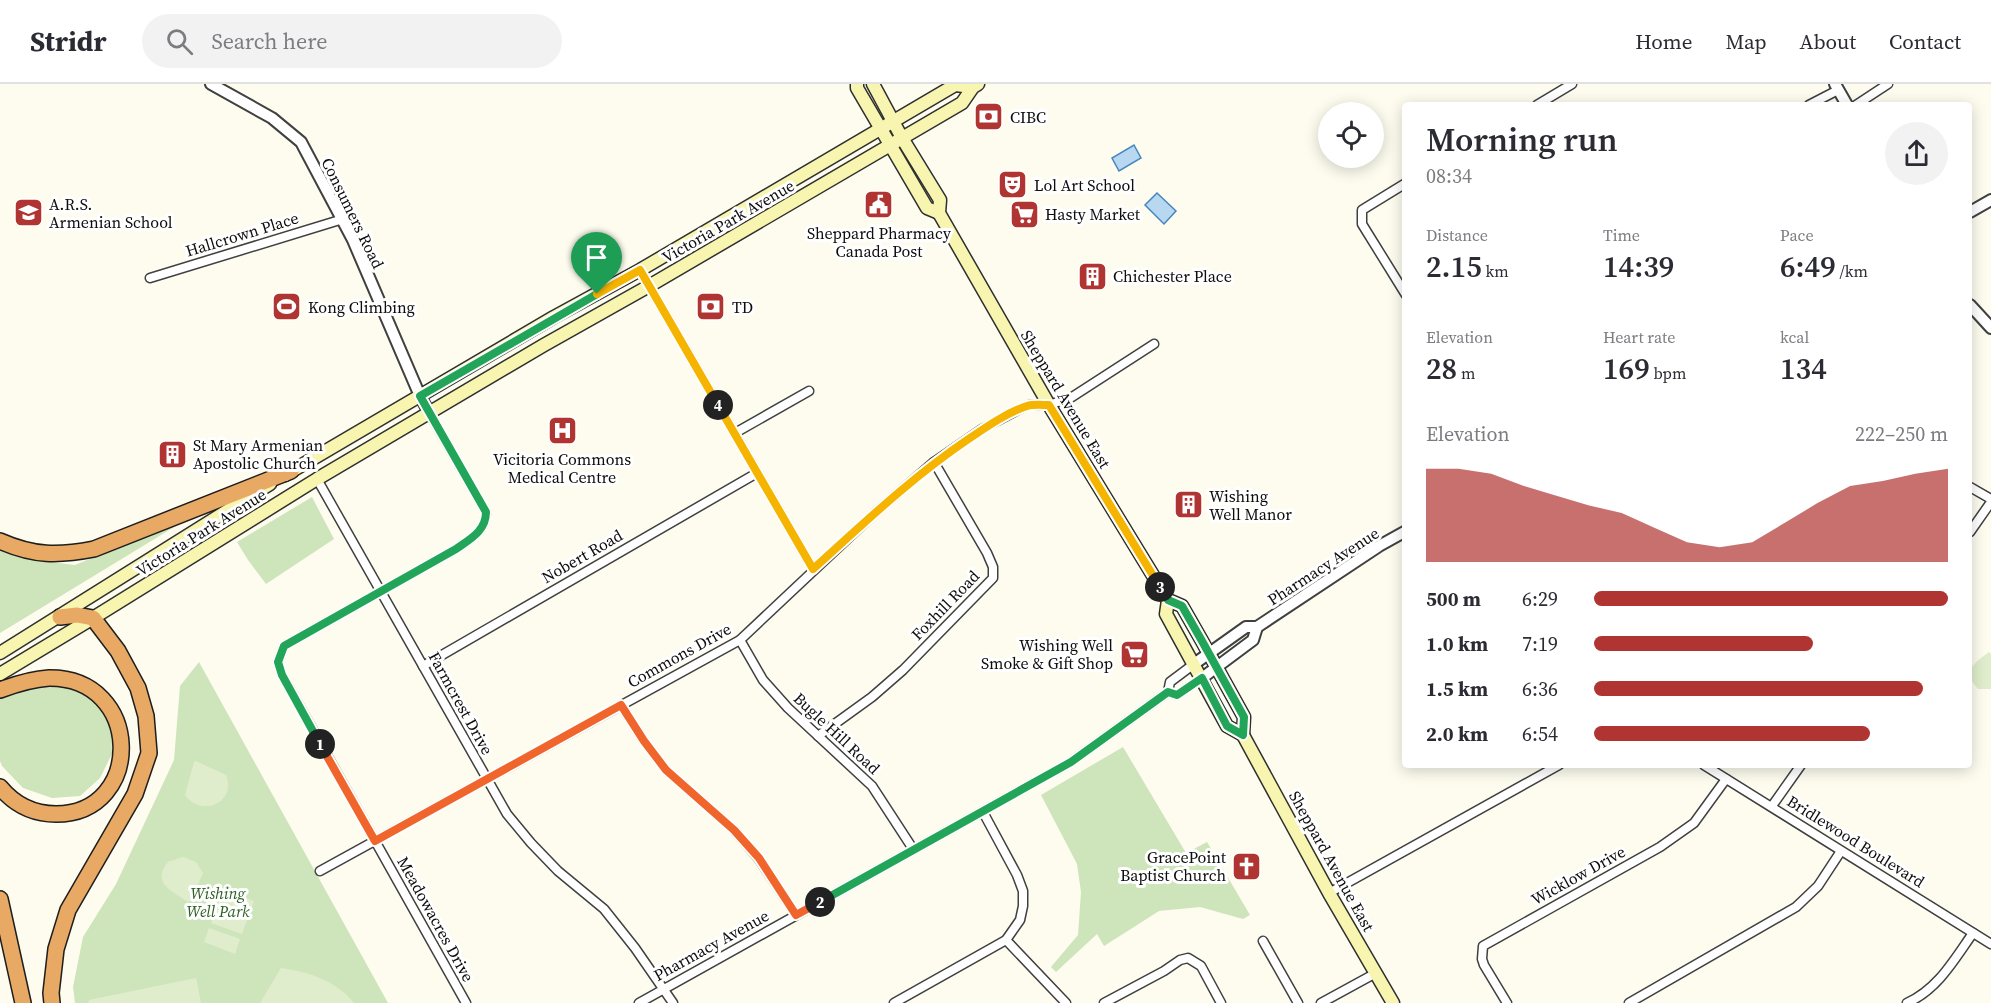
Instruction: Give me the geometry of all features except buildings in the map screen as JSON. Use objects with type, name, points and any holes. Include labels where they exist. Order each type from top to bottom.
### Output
[{"type":"highway","points":[[0,541],[21,550],[44,554],[69,554],[94,549],[291,471]]},
{"type":"highway","points":[[52,1003],[56,949],[68,910],[135,794],[149,753],[146,716],[138,688],[118,651],[93,618],[77,615],[60,616]]},
{"type":"highway","points":[[0,690],[19,683],[49,678],[74,681],[85,686],[104,701],[110,710],[120,730],[122,749],[119,767],[112,783],[100,797],[79,810],[59,814],[45,814],[30,810],[15,802],[0,787]]},
{"type":"highway","points":[[0,899],[23,1003]]},
{"type":"main road","name":"Sheppard Avenue East","points":[[857,84],[879,129],[927,208],[939,213]]},
{"type":"main road","name":"Sheppard Avenue East","points":[[873,84],[902,138],[940,200],[939,213],[1049,405],[1168,600],[1182,606],[1217,667],[1244,717],[1243,735],[1329,893],[1393,1003]]},
{"type":"main road","name":"Victoria Park Avenue","points":[[0,653],[291,471],[554,317],[640,270],[956,85],[976,85]]},
{"type":"main road","name":"Victoria Park Avenue","points":[[0,674],[317,479],[962,104],[976,85]]},
{"type":"main road","name":"Sheppard Avenue East","points":[[1168,600],[1166,614],[1227,726],[1243,735]]},
{"type":"street","name":"Consumers Road","points":[[211,84],[272,118],[301,142],[343,219],[420,396]]},
{"type":"street","points":[[1542,102],[1572,84]]},
{"type":"street","points":[[1861,102],[1888,84]]},
{"type":"street","points":[[1814,102],[1837,87],[1845,102]]},
{"type":"street","points":[[1402,185],[1362,210],[1362,224],[1402,289]]},
{"type":"street","points":[[1972,211],[1991,200]]},
{"type":"street","name":"Hallcrown Place","points":[[150,278],[343,219]]},
{"type":"street","points":[[640,270],[813,569]]},
{"type":"street","points":[[1972,307],[1991,328]]},
{"type":"street","points":[[1049,405],[1072,397],[1154,344]]},
{"type":"street","points":[[735,433],[809,391]]},
{"type":"street","name":"Meadowacres Drive","points":[[420,396],[486,512],[486,520],[478,533],[456,549],[284,646],[278,662],[282,675],[466,1003]]},
{"type":"street","name":"Commons Drive","points":[[320,871],[740,640],[813,569],[934,462],[982,429],[1020,409],[1029,405],[1049,405]]},
{"type":"street","name":"Foxhill Road","points":[[818,736],[872,697],[903,670],[993,578],[993,567],[987,553],[934,462]]},
{"type":"street","name":"Nobert Road","points":[[423,666],[757,473]]},
{"type":"street","name":"Farmcrest Drive","points":[[317,479],[507,814],[558,872],[604,909],[673,1003]]},
{"type":"street","points":[[1972,488],[1991,500],[1972,528]]},
{"type":"street","name":"Pharmacy Avenue","points":[[639,1003],[1071,762],[1168,692],[1170,682],[1246,627],[1257,627],[1402,533]]},
{"type":"street","name":"Pharmacy Avenue","points":[[1168,692],[1177,695],[1202,678],[1253,640],[1257,627]]},
{"type":"street","name":"Bugle Hill Road","points":[[740,640],[763,680],[788,708],[872,786],[913,849]]},
{"type":"street","points":[[621,705],[666,770],[734,830],[759,858],[796,915]]},
{"type":"street","points":[[1329,893],[1554,768]]},
{"type":"street","name":"Bridlewood Boulevard","points":[[1709,768],[1991,944]]},
{"type":"street","points":[[1772,806],[1799,768]]},
{"type":"street","name":"Wicklow Drive","points":[[1507,1003],[1484,965],[1483,946],[1685,831],[1699,817],[1726,779]]},
{"type":"street","points":[[894,1003],[906,1000],[1006,940],[1020,920],[1023,891],[1017,875],[983,812]]},
{"type":"street","points":[[1629,1003],[1796,907],[1818,886],[1841,851]]},
{"type":"street","points":[[1907,1003],[1928,992],[1940,980],[1973,933]]},
{"type":"street","points":[[1006,940],[1066,1003]]},
{"type":"street","points":[[1263,941],[1298,1003]]},
{"type":"street","points":[[1104,1003],[1180,960],[1188,958],[1201,966],[1221,1003]]},
{"type":"street","points":[[1321,1003],[1376,973]]},
{"type":"green space","points":[[312,497],[334,539],[266,584],[237,542]]},
{"type":"green space","points":[[189,518],[0,633],[0,549],[42,561],[75,565]]},
{"type":"green space","points":[[1989,652],[1991,654],[1991,689],[1978,689],[1973,683],[1972,668]]},
{"type":"green space","name":"Wishing Well Park","points":[[199,662],[388,1003],[75,1003],[73,987],[83,937],[116,884],[174,760],[180,686]]},
{"type":"green space","points":[[68,684],[96,696],[111,719],[112,754],[100,778],[80,796],[52,798],[23,788],[2,766],[0,761],[0,699],[31,685]]},
{"type":"green space","points":[[1123,747],[1186,853],[1207,842],[1250,915],[1243,919],[1200,907],[1159,911],[1104,946],[1097,934],[1056,972],[1051,967],[1078,935],[1081,892],[1077,864],[1041,795]]},
{"type":"green space","points":[[196,761],[226,775],[228,785],[226,793],[216,804],[200,806],[185,795]]},
{"type":"green space","points":[[183,857],[196,862],[203,873],[191,901],[188,902],[166,886],[162,876],[163,869],[168,862]]},
{"type":"green space","points":[[223,890],[254,901],[249,915],[218,904]]},
{"type":"green space","points":[[216,909],[247,920],[242,934],[211,923]]},
{"type":"green space","points":[[209,928],[240,939],[235,954],[204,942]]},
{"type":"green space","points":[[281,968],[321,978],[339,988],[354,1003],[260,1003]]},
{"type":"green space","points":[[196,978],[201,1003],[88,1003],[89,1000]]},
{"type":"water","points":[[1134,145],[1141,158],[1119,171],[1112,158]]},
{"type":"water","points":[[1157,193],[1176,211],[1164,224],[1145,205]]},
{"type":"place","name":"CIBC","points":[[989,117]]},
{"type":"place","name":"Lol Art School","points":[[1013,185]]},
{"type":"place","name":"Sheppard Pharmacy Canada Post","points":[[879,205]]},
{"type":"place","name":"A.R.S. Armenian School","points":[[28,213]]},
{"type":"place","name":"Hasty Market","points":[[1024,214]]},
{"type":"place","name":"Chichester Place","points":[[1092,276]]},
{"type":"place","name":"Kong Climbing","points":[[287,307]]},
{"type":"place","name":"TD","points":[[711,307]]},
{"type":"place","name":"Vicitoria Commons Medical Centre","points":[[562,431]]},
{"type":"place","name":"St Mary Armenian Apostolic Church","points":[[172,454]]},
{"type":"place","name":"Wishing Well Manor","points":[[1188,505]]},
{"type":"place","name":"Wishing Well Smoke & Gift Shop","points":[[1134,654]]},
{"type":"place","name":"GracePoint Baptist Church","points":[[1247,866]]},
{"type":"route","points":[[640,270],[813,569],[934,462],[982,429],[1020,409],[1029,405],[1049,405],[1168,600],[1182,606],[1244,717],[1243,735],[1227,726],[1202,678],[1177,695],[1168,692],[1071,762],[796,915],[759,858],[734,830],[666,770],[621,705],[375,841],[282,675],[278,662],[279,655],[284,646],[456,549],[478,533],[486,520],[486,512],[420,396],[597,294],[640,270]]}]
